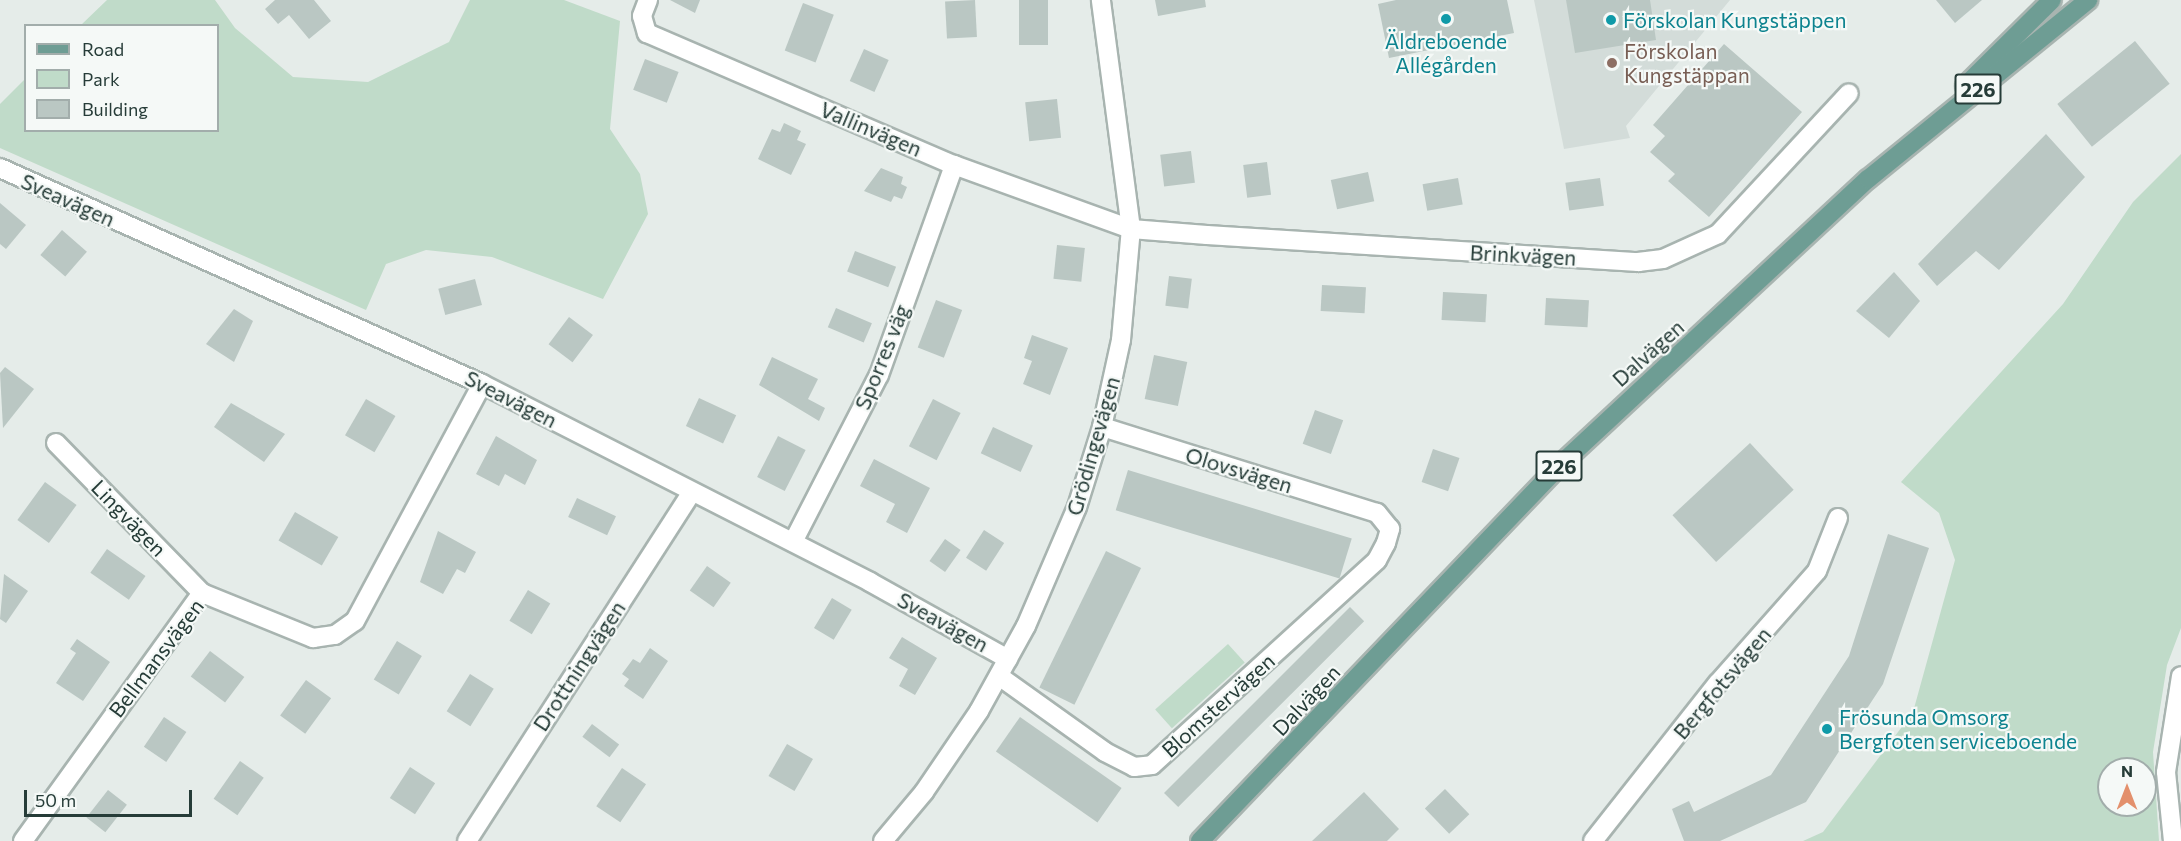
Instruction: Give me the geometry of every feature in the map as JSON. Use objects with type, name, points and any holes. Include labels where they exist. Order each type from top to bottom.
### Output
[{"type":"main road","name":"226","points":[[1868,179],[2052,0]]},
{"type":"main road","name":"Dalvägen","points":[[1200,841],[1269,772],[1561,464],[1868,179],[2088,0]]},
{"type":"main road","name":"Dalvägen","points":[[1215,841],[1269,772]]},
{"type":"street","name":"Vallinvägen","points":[[648,0],[642,16],[647,33],[954,165],[1131,230]]},
{"type":"street","name":"Grödingevägen","points":[[883,841],[924,792],[1008,659],[1050,576],[1102,427],[1121,340],[1131,230],[1101,0]]},
{"type":"street","name":"Brinkvägen","points":[[1131,230],[1510,255],[1663,259],[1718,234],[1850,93]]},
{"type":"street","name":"Sporres väg","points":[[793,542],[879,375],[954,165]]},
{"type":"street","name":"Sveavägen","points":[[0,168],[482,384],[793,542],[1008,659]]},
{"type":"street","name":"Bellmansvägen","points":[[23,841],[202,593],[313,638],[346,629],[356,621],[482,384]]},
{"type":"street","name":"Olovsvägen","points":[[1102,427],[1377,513]]},
{"type":"street","name":"Lingvägen","points":[[56,443],[202,593]]},
{"type":"street","name":"Drottningvägen","points":[[467,841],[692,492]]},
{"type":"street","name":"Blomstervägen","points":[[999,676],[1106,752],[1134,766],[1152,765],[1377,560],[1390,529],[1377,513]]},
{"type":"street","name":"Bergfotsvägen","points":[[1593,841],[1718,682],[1816,571],[1838,518]]},
{"type":"street","points":[[2173,841],[2166,772],[2181,676]]},
{"type":"shaded area","name":"Förskolan Kungstäppan","points":[[1534,0],[1730,0],[1626,126],[1630,138],[1564,149]]},
{"type":"green space","points":[[107,0],[215,0],[235,28],[293,77],[368,82],[449,42],[470,0],[564,0],[620,21],[610,129],[640,174],[648,214],[603,299],[492,257],[426,250],[386,264],[366,310],[0,148],[0,104],[24,80],[24,132],[219,132],[219,24],[82,24]]},
{"type":"green space","points":[[2181,154],[2181,628],[2167,665],[2153,757],[2097,757],[2097,817],[2157,817],[2157,811],[2159,841],[1803,841],[1823,832],[1913,712],[1955,560],[1939,513],[1901,482],[2063,304],[2133,202]]},
{"type":"green space","points":[[1228,644],[1245,663],[1172,728],[1155,710]]},
{"type":"building","points":[[275,0],[314,0],[331,21],[309,39],[289,15],[278,24],[265,9]]},
{"type":"building","points":[[670,0],[700,0],[695,13]]},
{"type":"building","points":[[975,0],[977,37],[947,39],[945,2]]},
{"type":"building","points":[[1019,0],[1048,0],[1048,45],[1019,45]]},
{"type":"building","points":[[1155,0],[1205,0],[1206,7],[1158,16]]},
{"type":"building","name":"Äldreboende Allégården","points":[[1396,0],[1507,0],[1514,33],[1389,58],[1378,4]]},
{"type":"building","name":"Förskolan Kungstäppen","points":[[1566,0],[1650,0],[1656,40],[1575,53]]},
{"type":"building","points":[[1936,0],[1982,0],[1955,23]]},
{"type":"building","points":[[803,3],[834,15],[816,62],[785,51]]},
{"type":"building","points":[[2135,41],[2170,84],[2092,147],[2057,104]]},
{"type":"building","points":[[1724,44],[1802,112],[1709,217],[1668,181],[1675,174],[1650,152],[1665,136],[1653,125]]},
{"type":"building","points":[[864,49],[889,60],[874,92],[850,81]]},
{"type":"building","points":[[645,59],[679,72],[667,103],[633,90]]},
{"type":"building","points":[[1057,99],[1061,138],[1029,141],[1025,102]]},
{"type":"building","points":[[784,123],[801,131],[797,140],[806,144],[791,175],[758,159],[772,129],[780,132]]},
{"type":"building","points":[[2046,134],[2085,177],[1999,270],[1976,251],[1937,286],[1918,264]]},
{"type":"building","points":[[1191,151],[1195,183],[1164,187],[1160,155]]},
{"type":"building","points":[[1267,162],[1271,195],[1247,198],[1243,165]]},
{"type":"building","points":[[881,168],[903,177],[901,184],[907,187],[902,199],[894,196],[891,202],[864,191]]},
{"type":"building","points":[[1368,172],[1374,201],[1337,209],[1331,180]]},
{"type":"building","points":[[1458,178],[1463,205],[1427,211],[1423,184]]},
{"type":"building","points":[[1600,178],[1604,206],[1569,211],[1565,183]]},
{"type":"building","points":[[0,203],[26,225],[6,249],[0,244]]},
{"type":"building","points":[[62,230],[87,252],[65,277],[40,255]]},
{"type":"building","points":[[1057,245],[1085,248],[1081,282],[1053,279]]},
{"type":"building","points":[[855,251],[896,267],[888,287],[847,272]]},
{"type":"building","points":[[1894,272],[1920,301],[1889,338],[1856,311]]},
{"type":"building","points":[[1169,276],[1192,279],[1188,309],[1165,306]]},
{"type":"building","points":[[475,279],[482,305],[445,315],[438,289]]},
{"type":"building","points":[[1322,285],[1366,287],[1365,313],[1321,311]]},
{"type":"building","points":[[1443,292],[1487,294],[1485,322],[1442,320]]},
{"type":"building","points":[[1546,298],[1589,300],[1588,327],[1545,325]]},
{"type":"building","points":[[936,300],[962,310],[944,358],[918,348]]},
{"type":"building","points":[[836,308],[872,323],[864,343],[828,327]]},
{"type":"building","points":[[234,309],[253,321],[234,362],[206,344]]},
{"type":"building","points":[[569,317],[593,335],[572,362],[549,344]]},
{"type":"building","points":[[1032,335],[1068,348],[1050,395],[1023,384],[1032,361],[1024,358]]},
{"type":"building","points":[[1154,355],[1187,362],[1178,406],[1145,399]]},
{"type":"building","points":[[772,357],[818,379],[808,399],[825,408],[819,421],[759,385]]},
{"type":"building","points":[[5,367],[34,389],[3,428],[0,373]]},
{"type":"building","points":[[699,398],[736,415],[723,443],[686,426]]},
{"type":"building","points":[[366,399],[395,416],[374,452],[345,435]]},
{"type":"building","points":[[933,399],[961,413],[937,460],[909,446]]},
{"type":"building","points":[[231,403],[285,434],[264,462],[214,427]]},
{"type":"building","points":[[1315,410],[1343,420],[1331,454],[1303,444]]},
{"type":"building","points":[[993,427],[1033,446],[1021,472],[981,453]]},
{"type":"building","points":[[496,436],[537,460],[525,485],[505,474],[499,486],[476,474]]},
{"type":"building","points":[[778,436],[806,450],[785,491],[757,477]]},
{"type":"building","points":[[1750,443],[1794,490],[1716,562],[1672,515]]},
{"type":"building","points":[[1433,449],[1459,458],[1448,491],[1422,482]]},
{"type":"building","points":[[874,459],[930,488],[907,533],[886,522],[895,504],[860,486]]},
{"type":"building","points":[[1128,470],[1352,538],[1339,579],[1116,510]]},
{"type":"building","points":[[45,482],[77,505],[49,543],[17,520]]},
{"type":"building","points":[[577,498],[616,516],[607,535],[568,517]]},
{"type":"building","points":[[295,512],[338,537],[322,566],[278,541]]},
{"type":"building","points":[[984,530],[1004,543],[986,571],[966,558]]},
{"type":"building","points":[[438,531],[476,552],[465,573],[457,569],[443,594],[420,582]]},
{"type":"building","name":"Frösunda Omsorg Bergfoten serviceboende","points":[[1888,534],[1929,548],[1883,684],[1806,802],[1720,841],[1684,841],[1672,809],[1689,801],[1694,812],[1771,775],[1849,656]]},
{"type":"building","points":[[945,539],[961,550],[945,572],[930,561]]},
{"type":"building","points":[[107,549],[146,576],[129,600],[90,573]]},
{"type":"building","points":[[1106,551],[1141,568],[1074,705],[1039,688]]},
{"type":"building","points":[[707,566],[731,583],[714,607],[690,591]]},
{"type":"building","points":[[4,574],[28,591],[6,623],[0,619]]},
{"type":"building","points":[[528,590],[550,603],[532,634],[509,621]]},
{"type":"building","points":[[832,598],[852,610],[834,640],[814,628]]},
{"type":"building","points":[[1350,607],[1364,621],[1178,807],[1164,793]]},
{"type":"building","points":[[902,637],[937,658],[915,695],[899,686],[908,669],[889,658]]},
{"type":"building","points":[[77,639],[110,662],[83,701],[56,683],[76,653],[70,649]]},
{"type":"building","points":[[397,641],[422,656],[399,695],[374,680]]},
{"type":"building","points":[[650,648],[668,661],[643,699],[624,686],[629,679],[622,674],[633,659],[640,663]]},
{"type":"building","points":[[210,651],[244,677],[225,702],[191,677]]},
{"type":"building","points":[[470,674],[494,689],[470,726],[447,711]]},
{"type":"building","points":[[306,680],[331,698],[305,734],[280,716]]},
{"type":"building","points":[[164,717],[186,732],[166,762],[144,747]]},
{"type":"building","points":[[1020,717],[1122,788],[1097,823],[996,751]]},
{"type":"building","points":[[592,724],[619,744],[610,757],[582,737]]},
{"type":"building","points":[[787,744],[813,759],[794,791],[768,776]]},
{"type":"building","points":[[240,761],[264,778],[237,815],[214,799]]},
{"type":"building","points":[[410,767],[435,783],[415,814],[390,798]]},
{"type":"building","points":[[622,768],[646,784],[620,822],[596,806]]},
{"type":"building","points":[[1445,789],[1469,814],[1449,834],[1425,808]]},
{"type":"building","points":[[108,790],[127,805],[105,832],[86,818]]},
{"type":"building","points":[[1364,792],[1399,829],[1387,841],[1312,841]]},
{"type":"place","name":"Äldreboende Allégården","points":[[1446,19]]},
{"type":"place","name":"Förskolan Kungstäppen","points":[[1611,20]]},
{"type":"place","name":"Förskolan Kungstäppan","points":[[1612,63]]},
{"type":"place","name":"Frösunda Omsorg Bergfoten serviceboende","points":[[1827,729]]}]
